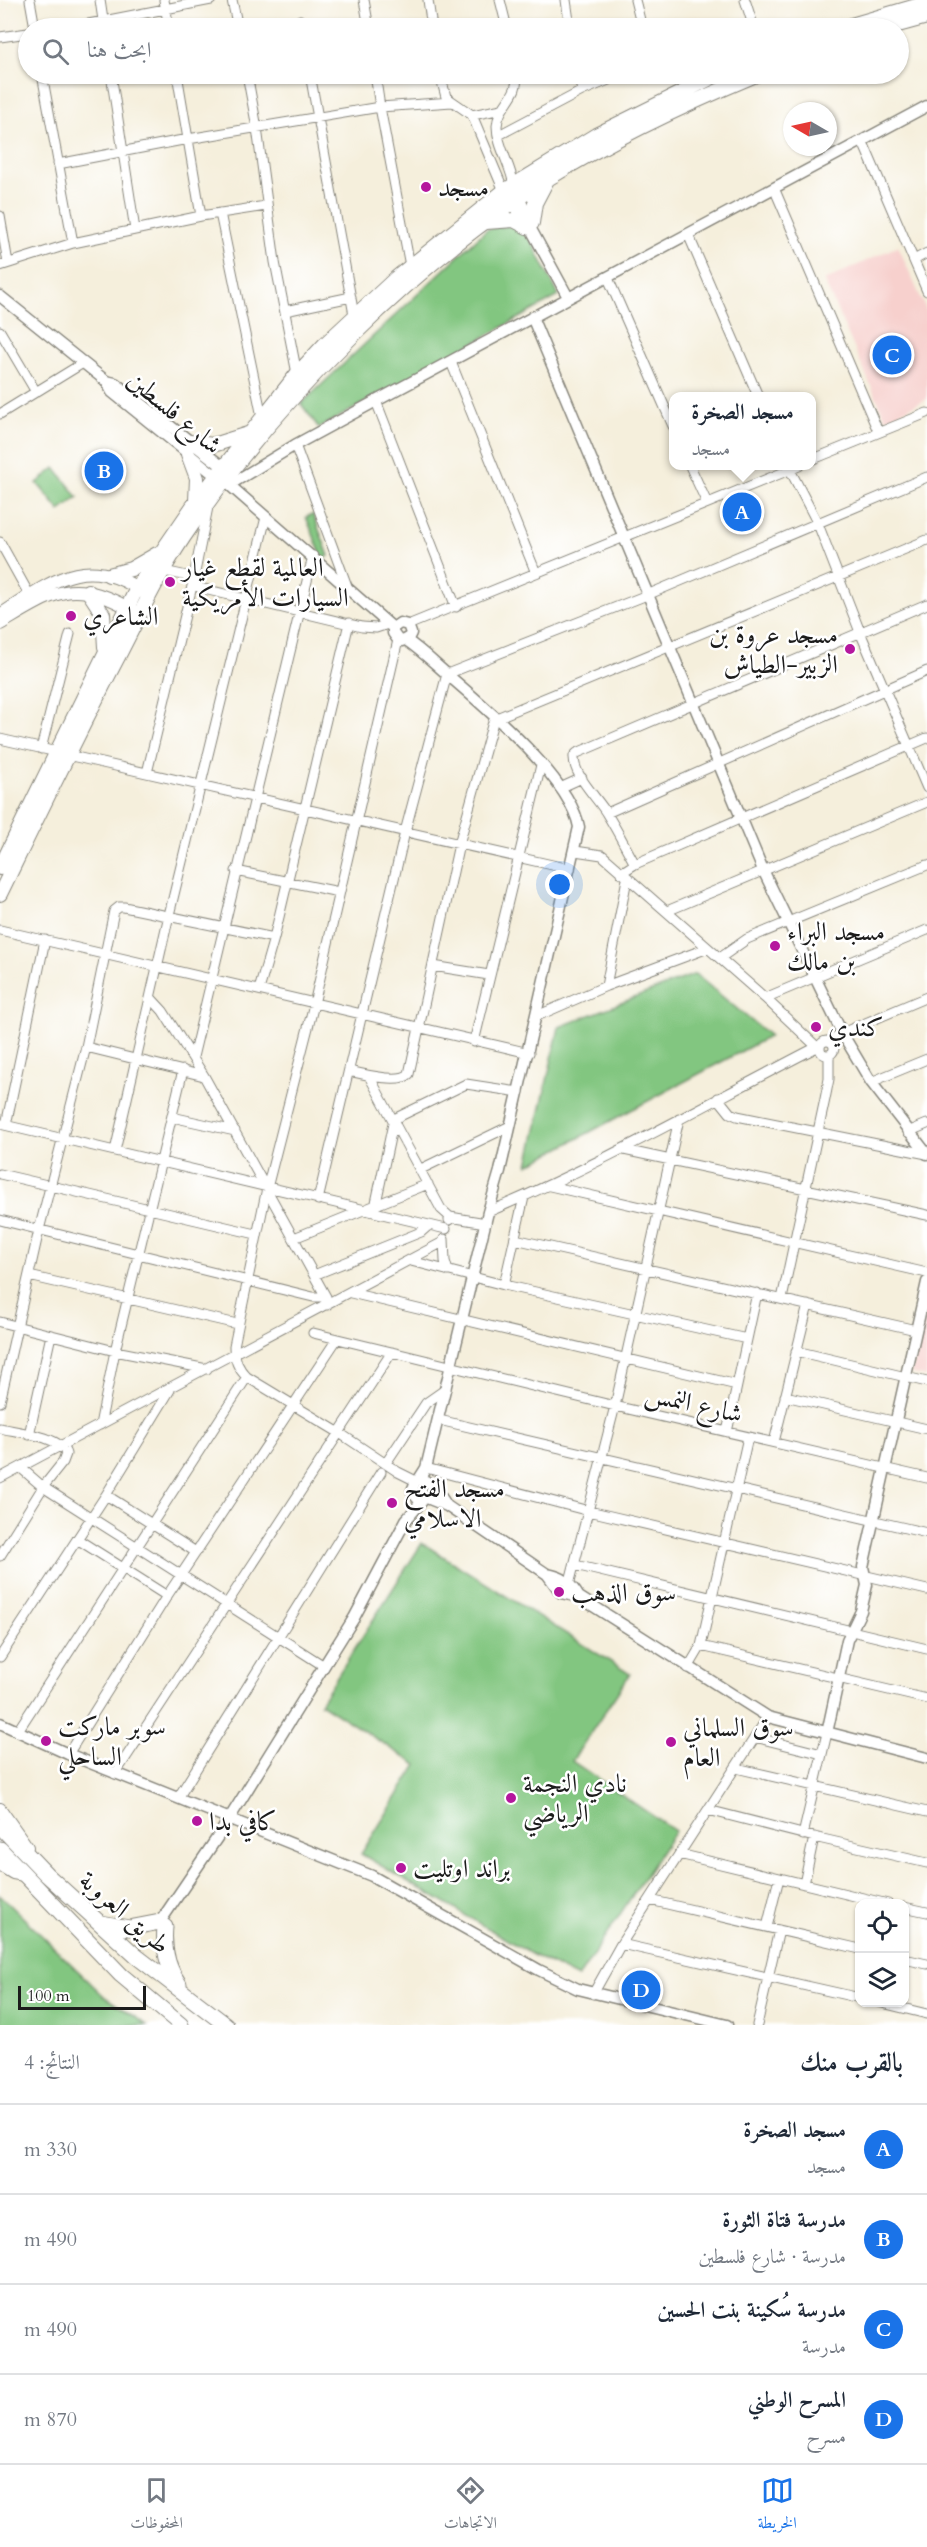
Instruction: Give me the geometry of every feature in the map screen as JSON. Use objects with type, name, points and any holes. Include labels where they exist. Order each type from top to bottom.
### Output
[{"type":"highway","name":"طريق العروبة","points":[[0,1826],[36,1864],[136,1956],[226,2025]]},
{"type":"highway","name":"طريق العروبة","points":[[0,1849],[121,1975],[182,2025]]},
{"type":"highway","points":[[98,1921],[129,1928],[163,1924],[169,1966],[182,1989],[191,1998]]},
{"type":"main road","points":[[875,18],[927,3]]},
{"type":"main road","points":[[909,22],[927,17]]},
{"type":"main road","points":[[0,868],[192,524],[210,501],[248,434],[297,374],[354,315],[410,266],[596,135],[699,84]]},
{"type":"main road","points":[[0,894],[104,652],[138,588],[195,504],[223,477],[331,359],[406,288],[484,222],[512,194],[549,178],[691,103],[735,84]]},
{"type":"main road","points":[[484,222],[507,220],[530,227],[535,203],[549,178]]},
{"type":"main road","points":[[195,504],[197,478],[189,448],[248,434]]},
{"type":"main road","points":[[109,575],[131,569],[161,551]]},
{"type":"main road","points":[[0,615],[69,574],[81,572],[109,575],[138,588],[150,597]]},
{"type":"main road","points":[[0,624],[56,593],[74,590],[104,595],[140,614]]},
{"type":"main road","points":[[88,591],[103,614],[106,629],[104,652]]},
{"type":"main road","points":[[0,1809],[36,1864]]},
{"type":"main road","points":[[0,1865],[24,1875]]},
{"type":"street","points":[[30,0],[33,18]]},
{"type":"street","points":[[100,0],[103,18]]},
{"type":"street","points":[[126,18],[165,4],[211,0]]},
{"type":"street","points":[[232,0],[236,18]]},
{"type":"street","points":[[364,0],[367,18]]},
{"type":"street","points":[[428,0],[431,18]]},
{"type":"street","points":[[500,0],[504,18]]},
{"type":"street","points":[[566,0],[569,18]]},
{"type":"street","points":[[635,0],[640,18]]},
{"type":"street","points":[[745,0],[751,18]]},
{"type":"street","points":[[0,37],[18,34]]},
{"type":"street","points":[[44,84],[73,243]]},
{"type":"street","points":[[112,84],[135,230]]},
{"type":"street","points":[[179,84],[201,216]]},
{"type":"street","points":[[249,84],[257,128],[266,206],[297,374]]},
{"type":"street","points":[[312,84],[354,315]]},
{"type":"street","points":[[377,84],[410,266]]},
{"type":"street","points":[[442,84],[452,102],[472,115],[490,159],[512,194],[568,297]]},
{"type":"street","points":[[512,194],[497,126],[502,109],[517,84]]},
{"type":"street","points":[[580,84],[582,91]]},
{"type":"street","points":[[499,135],[598,84]]},
{"type":"street","points":[[58,164],[317,116],[380,107],[452,102]]},
{"type":"street","points":[[223,477],[296,445],[927,106]]},
{"type":"street","points":[[472,115],[502,109]]},
{"type":"street","points":[[862,140],[927,291]]},
{"type":"street","points":[[490,159],[504,154]]},
{"type":"street","points":[[774,188],[878,431]]},
{"type":"street","points":[[0,216],[4,264],[73,243],[201,216],[266,206]]},
{"type":"street","points":[[220,213],[262,417]]},
{"type":"street","points":[[688,234],[757,392]]},
{"type":"street","points":[[914,260],[927,253]]},
{"type":"street","points":[[608,278],[669,417]]},
{"type":"street","name":"شارع فلسطين","points":[[0,296],[106,381],[112,392],[189,448],[391,626]]},
{"type":"street","points":[[285,311],[351,297]]},
{"type":"street","points":[[532,317],[763,870],[842,1033],[871,1082],[927,1154]]},
{"type":"street","points":[[0,331],[36,392]]},
{"type":"street","points":[[451,362],[536,573]]},
{"type":"street","points":[[0,414],[82,363]]},
{"type":"street","points":[[376,401],[456,607]]},
{"type":"street","points":[[816,458],[927,413]]},
{"type":"street","points":[[296,445],[348,586]]},
{"type":"street","points":[[692,470],[707,503]]},
{"type":"street","points":[[164,571],[187,576],[200,588],[349,623],[376,628],[400,623],[408,625],[785,470]]},
{"type":"street","points":[[793,470],[927,788]]},
{"type":"street","points":[[447,674],[466,669],[927,477]]},
{"type":"street","points":[[147,773],[210,501]]},
{"type":"street","points":[[115,1150],[151,998],[156,967],[266,517]]},
{"type":"street","points":[[349,1071],[369,1076],[400,1078],[407,1076],[459,844],[490,728],[499,717],[927,540]]},
{"type":"street","points":[[0,542],[30,596]]},
{"type":"street","points":[[193,1057],[222,928],[313,556]]},
{"type":"street","points":[[635,864],[607,813],[582,778],[574,762],[574,756],[577,753],[927,604]]},
{"type":"street","points":[[259,990],[274,938],[349,623]]},
{"type":"street","points":[[408,625],[411,633],[402,640],[394,663],[314,1004],[256,1234],[237,1324],[234,1355],[240,1371],[338,1432],[383,1468],[398,1472],[422,1485],[447,1506],[562,1582],[579,1597],[768,1717],[927,1758]]},
{"type":"street","points":[[163,1924],[218,1842],[229,1818],[354,1618],[422,1485],[464,1320],[488,1212],[501,1171],[575,851],[578,819],[560,788],[499,717],[393,633],[391,626]]},
{"type":"street","points":[[41,749],[70,634]]},
{"type":"street","points":[[607,813],[927,672]]},
{"type":"street","points":[[318,1200],[405,832],[447,674]]},
{"type":"street","points":[[606,986],[624,876],[635,864],[927,738]]},
{"type":"street","points":[[0,739],[570,869]]},
{"type":"street","points":[[474,1042],[541,765]]},
{"type":"street","points":[[560,788],[582,778]]},
{"type":"street","points":[[667,910],[927,802]]},
{"type":"street","points":[[575,851],[602,855],[765,998],[823,1054],[829,1055]]},
{"type":"street","points":[[720,958],[747,939],[927,865]]},
{"type":"street","points":[[236,871],[339,892]]},
{"type":"street","points":[[0,1402],[39,1230],[86,1047],[116,908],[124,907],[169,915],[274,938]]},
{"type":"street","points":[[0,930],[529,1053]]},
{"type":"street","points":[[765,998],[927,930]]},
{"type":"street","points":[[45,940],[3,1124],[318,1200],[371,1209],[446,1229]]},
{"type":"street","points":[[537,1016],[606,986],[708,948]]},
{"type":"street","points":[[433,966],[489,975]]},
{"type":"street","points":[[488,1212],[550,1186],[624,1150],[718,1098],[818,1047],[823,1042],[927,997]]},
{"type":"street","points":[[151,998],[164,1011],[193,1057],[267,1188],[326,1300]]},
{"type":"street","points":[[782,1299],[829,1079],[829,1055],[835,1048],[829,1041]]},
{"type":"street","points":[[86,1047],[204,1076]]},
{"type":"street","points":[[871,1082],[927,1059]]},
{"type":"street","points":[[100,1425],[115,1351],[183,1070]]},
{"type":"street","points":[[369,1076],[441,1209],[450,1217],[486,1223]]},
{"type":"street","points":[[371,1209],[394,1119],[466,1084],[519,1092]]},
{"type":"street","points":[[718,1098],[724,1107],[737,1116],[927,1154]]},
{"type":"street","points":[[172,1117],[235,1131]]},
{"type":"street","points":[[562,1582],[574,1568],[603,1458],[680,1119]]},
{"type":"street","points":[[908,1132],[927,1124]]},
{"type":"street","points":[[421,1169],[510,1126]]},
{"type":"street","points":[[624,1150],[927,1215]]},
{"type":"street","points":[[0,1174],[256,1234]]},
{"type":"street","points":[[294,1238],[371,1209],[428,1184]]},
{"type":"street","points":[[550,1186],[927,1273]]},
{"type":"street","points":[[504,1285],[524,1197]]},
{"type":"street","points":[[448,1271],[443,1242],[450,1217]]},
{"type":"street","points":[[0,1220],[326,1300]]},
{"type":"street","points":[[314,1275],[421,1232],[429,1225]]},
{"type":"street","points":[[515,1239],[916,1330]]},
{"type":"street","points":[[0,1478],[170,1390],[326,1300],[351,1293],[443,1242]]},
{"type":"street","points":[[411,1261],[504,1285],[747,1339]]},
{"type":"street","points":[[29,1276],[237,1324]]},
{"type":"street","points":[[803,1834],[847,1640],[861,1611],[867,1586],[863,1567],[927,1282]]},
{"type":"street","points":[[351,1293],[737,1385]]},
{"type":"street","points":[[727,1431],[757,1293]]},
{"type":"street","points":[[774,1442],[808,1305]]},
{"type":"street","points":[[0,1323],[115,1351],[207,1369]]},
{"type":"street","name":"شارع النمس","points":[[313,1333],[927,1478]]},
{"type":"street","points":[[28,1435],[51,1335]]},
{"type":"street","points":[[68,1754],[167,1596],[337,1339]]},
{"type":"street","points":[[796,1351],[927,1382]]},
{"type":"street","points":[[115,1774],[392,1352]]},
{"type":"street","points":[[17,1731],[124,1570],[247,1377]]},
{"type":"street","points":[[178,1798],[383,1468],[426,1403],[446,1389]]},
{"type":"street","points":[[0,1657],[106,1495],[170,1390]]},
{"type":"street","points":[[785,1396],[927,1429]]},
{"type":"street","points":[[439,1420],[927,1533]]},
{"type":"street","points":[[0,1428],[51,1440],[62,1446],[65,1457],[0,1556]]},
{"type":"street","points":[[688,1668],[701,1646],[748,1437]]},
{"type":"street","points":[[21,1468],[44,1487],[91,1518],[324,1666]]},
{"type":"street","points":[[422,1485],[589,1511],[927,1590]]},
{"type":"street","points":[[106,1495],[196,1552]]},
{"type":"street","points":[[77,1539],[167,1596]]},
{"type":"street","points":[[574,1568],[713,1598],[927,1649]]},
{"type":"street","points":[[562,1582],[564,1594],[579,1597]]},
{"type":"street","points":[[701,1646],[927,1699]]},
{"type":"street","points":[[593,1994],[621,1944],[768,1717]]},
{"type":"street","points":[[0,1723],[115,1774],[391,1885],[569,1985],[593,1994],[727,2025]]},
{"type":"street","points":[[755,1737],[822,1754]]},
{"type":"street","points":[[736,1768],[927,1812]]},
{"type":"street","points":[[708,1810],[927,1863]]},
{"type":"street","points":[[804,1884],[814,1837]]},
{"type":"street","points":[[679,1854],[867,1899]]},
{"type":"street","points":[[767,1927],[779,1878]]},
{"type":"street","points":[[650,1900],[855,1948]]},
{"type":"street","points":[[909,1908],[927,1912]]},
{"type":"street","points":[[757,2025],[779,1930]]},
{"type":"street","points":[[621,1944],[855,1997]]},
{"type":"street","points":[[909,1960],[927,1964]]},
{"type":"street","points":[[898,2007],[927,2014]]},
{"type":"shaded area","points":[[898,246],[927,312],[927,399],[886,419],[824,281]]},
{"type":"shaded area","points":[[927,1300],[927,1377],[911,1373]]},
{"type":"green space","points":[[512,225],[528,234],[559,296],[319,428],[301,404],[487,229]]},
{"type":"green space","points":[[55,468],[78,497],[60,511],[37,483]]},
{"type":"green space","points":[[313,514],[329,556],[323,559],[306,517]]},
{"type":"green space","points":[[695,974],[770,1036],[528,1165],[559,1027]]},
{"type":"green space","name":"نادي النجمة الرياضي","points":[[422,1543],[630,1674],[572,1761],[675,1831],[578,1978],[531,1954],[361,1854],[417,1765],[320,1703]]},
{"type":"green space","points":[[0,1895],[104,1996],[147,2025],[0,2025]]},
{"type":"place","name":"مسجد","points":[[426,187]]},
{"type":"place","name":"مدرسة سُكينة بنت الحسين","points":[[892,355]]},
{"type":"place","name":"مدرسة فتاة الثورة","points":[[104,471]]},
{"type":"place","name":"مسجد الصخرة","points":[[742,512]]},
{"type":"place","name":"العالمية لقطع غيار السيارات الأمريكية","points":[[170,582]]},
{"type":"place","name":"الشاعري","points":[[71,616]]},
{"type":"place","name":"مسجد عروة بن الزبير-الطياش","points":[[850,649]]},
{"type":"place","name":"مسجد البراء بن مالك","points":[[775,946]]},
{"type":"place","name":"كندي","points":[[816,1027]]},
{"type":"place","name":"مسجد الفتح الاسلامي","points":[[392,1503]]},
{"type":"place","name":"سوق الذهب","points":[[559,1592]]},
{"type":"place","name":"سوبر ماركت الساحلي","points":[[46,1741]]},
{"type":"place","name":"سوق السلماني العام","points":[[671,1742]]},
{"type":"place","name":"نادي النجمة الرياضي","points":[[511,1798]]},
{"type":"place","name":"كافي بدا","points":[[197,1821]]},
{"type":"place","name":"براند اوتليت","points":[[401,1868]]},
{"type":"place","name":"المسرح الوطني","points":[[641,1990]]}]
